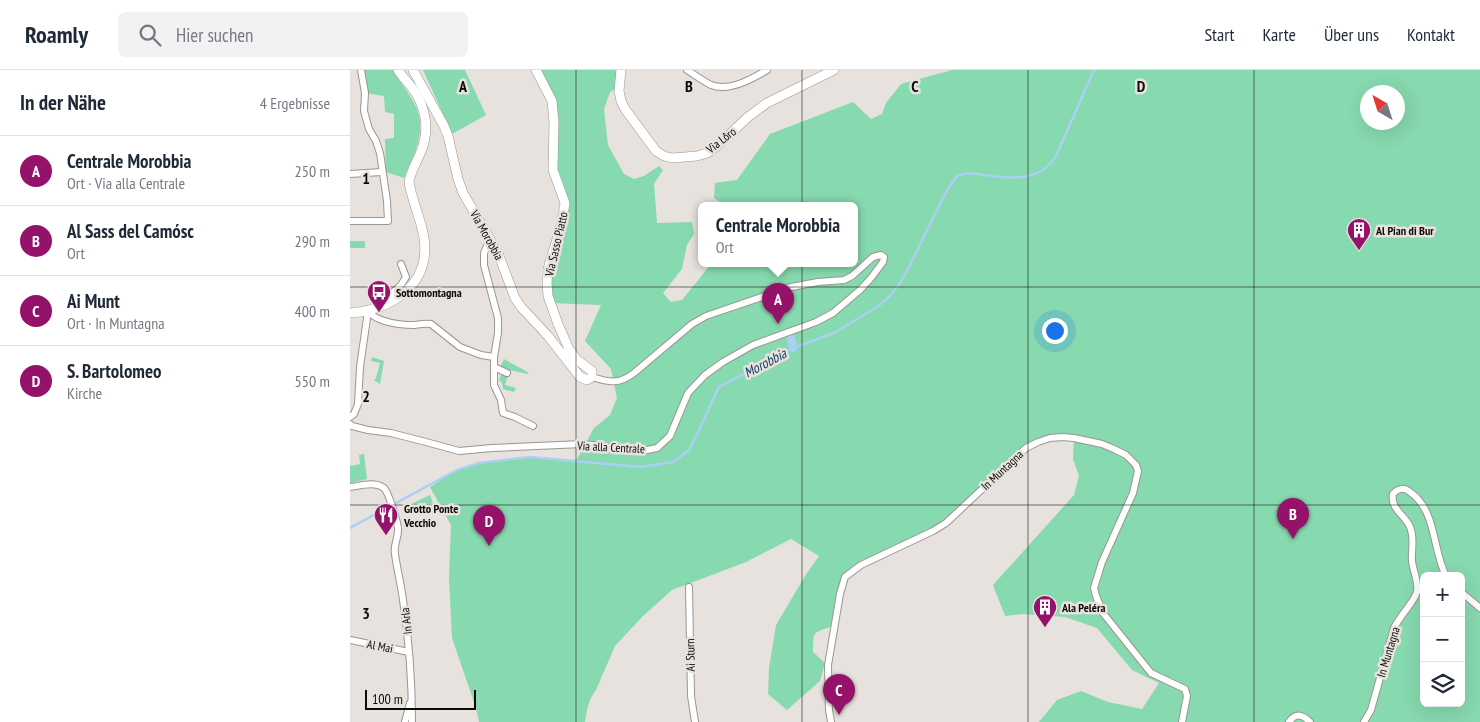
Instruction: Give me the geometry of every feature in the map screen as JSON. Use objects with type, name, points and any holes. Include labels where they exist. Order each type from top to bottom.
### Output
[{"type":"street","points":[[350,221],[388,221],[387,201],[378,146],[369,129],[364,111],[365,93],[361,70]]},
{"type":"street","points":[[350,313],[366,311],[392,302],[404,293],[416,278],[421,267],[425,249],[424,236],[409,182],[424,142],[426,121],[418,98],[398,70]]},
{"type":"street","name":"Via Morobbia","points":[[413,70],[440,117],[448,136],[463,193],[492,241],[517,302],[548,336],[580,377],[585,380],[591,378]]},
{"type":"street","name":"Via Sasso Piatto","points":[[536,70],[552,101],[554,122],[553,170],[564,203],[562,222],[548,269],[548,296],[566,345],[574,357],[592,371],[591,378]]},
{"type":"street","name":"Via Lôro","points":[[621,70],[619,91],[625,109],[656,151],[672,158],[697,156],[707,152],[716,147],[766,103],[834,70]]},
{"type":"street","points":[[687,70],[711,84],[722,86],[739,83],[767,70]]},
{"type":"street","points":[[350,174],[382,172]]},
{"type":"street","points":[[492,241],[484,253],[484,265],[498,318],[498,333],[494,357],[495,387],[501,400],[502,412],[533,426]]},
{"type":"street","name":"Via alla Centrale","points":[[350,424],[459,452],[492,448],[584,444],[636,450],[657,448],[670,436],[688,393],[705,375],[753,345],[833,314],[871,278],[883,262],[884,257],[881,255],[876,256],[852,276],[844,280],[797,286],[706,316],[692,324],[628,378],[613,382],[591,378]]},
{"type":"street","points":[[392,302],[391,294],[401,285],[406,277],[401,264]]},
{"type":"street","points":[[366,311],[372,317],[397,323],[431,324],[460,347],[478,354],[494,357]]},
{"type":"street","points":[[350,416],[354,414],[358,404],[360,367],[367,318],[366,311]]},
{"type":"street","points":[[494,367],[507,373]]},
{"type":"street","name":"In Muntagna","points":[[831,722],[829,714],[828,665],[840,594],[846,577],[861,565],[946,523],[1026,448],[1038,442],[1062,437],[1102,444],[1126,456],[1136,465],[1138,472],[1133,493],[1102,562],[1094,588],[1104,613],[1146,668],[1153,675],[1185,689],[1187,696],[1182,722]]},
{"type":"street","name":"In Arla","points":[[350,488],[375,485],[384,488],[396,521],[398,530],[394,551],[403,600],[409,652],[412,722]]},
{"type":"street","name":"In Muntagna","points":[[1364,722],[1371,710],[1394,628],[1417,591],[1412,562],[1411,529],[1393,502],[1393,494],[1398,489],[1404,488],[1409,491],[1424,508],[1433,529],[1444,572]]},
{"type":"street","name":"Ai Sturn","points":[[690,588],[690,696],[695,722]]},
{"type":"street","points":[[1465,595],[1480,608]]},
{"type":"street","name":"Al Mai","points":[[350,640],[409,652]]},
{"type":"street","points":[[405,722],[412,700]]},
{"type":"street","points":[[1289,722],[1292,718],[1299,715],[1304,716],[1310,722]]},
{"type":"green space","points":[[361,70],[393,70],[416,107],[419,116],[420,134],[404,178],[386,172],[385,139],[394,138],[394,114],[385,112],[384,96],[365,93]]},
{"type":"green space","points":[[423,70],[465,70],[486,115],[452,134]]},
{"type":"green space","points":[[536,70],[621,70],[619,87],[610,92],[604,109],[608,145],[624,174],[634,179],[644,176],[659,166],[663,170],[654,184],[657,223],[692,222],[694,234],[687,245],[682,269],[663,293],[671,302],[682,300],[709,267],[858,267],[858,202],[720,202],[714,198],[715,183],[737,180],[770,134],[853,102],[871,119],[882,114],[886,103],[901,84],[952,70],[1480,70],[1480,722],[1039,722],[1057,700],[1081,691],[1108,702],[1142,709],[1159,683],[1132,670],[1097,628],[1065,617],[1023,614],[1005,616],[993,585],[1074,495],[1079,476],[1073,459],[1074,439],[1038,442],[946,523],[853,571],[842,585],[831,627],[817,632],[814,637],[813,652],[825,663],[820,681],[787,710],[768,694],[769,668],[776,625],[819,556],[791,539],[746,562],[672,590],[643,616],[615,646],[590,701],[585,722],[479,722],[452,638],[449,578],[451,525],[430,487],[457,470],[479,463],[530,457],[576,461],[594,428],[610,415],[617,398],[611,369],[585,341],[601,305],[550,303],[547,288],[564,214],[555,176],[553,106]]},
{"type":"green space","points":[[350,241],[365,241],[365,248],[350,248]]},
{"type":"green space","points":[[372,357],[384,361],[380,384],[374,380],[380,363],[371,361]]},
{"type":"green space","points":[[504,359],[529,373],[509,370],[508,372],[500,367]]},
{"type":"green space","points":[[504,373],[508,375],[505,385],[516,388],[514,392],[503,389],[502,383],[499,380]]},
{"type":"green space","points":[[364,454],[367,479],[350,483],[350,466],[360,464],[359,455]]},
{"type":"green space","points":[[430,495],[433,503],[409,514],[405,507]]},
{"type":"waterway","name":"Morobbia","points":[[350,528],[457,470],[479,463],[530,457],[640,467],[674,462],[690,449],[719,387],[793,348],[834,333],[877,307],[889,297],[906,273],[944,196],[957,176],[968,173],[1024,177],[1033,175],[1048,166],[1057,154],[1094,70]]},
{"type":"waterway","points":[[791,338],[793,348]]},
{"type":"place","name":"Al Pian di Bur","points":[[1359,251]]},
{"type":"place","name":"Sottomontagna","points":[[379,313]]},
{"type":"place","name":"Centrale Morobbia","points":[[778,324]]},
{"type":"place","name":"Grotto Ponte Vecchio","points":[[386,536]]},
{"type":"place","name":"Al Sass del Camósc","points":[[1293,539]]},
{"type":"place","name":"S. Bartolomeo","points":[[489,546]]},
{"type":"place","name":"Ala Peléra","points":[[1045,628]]},
{"type":"place","name":"Ai Munt","points":[[839,715]]}]
